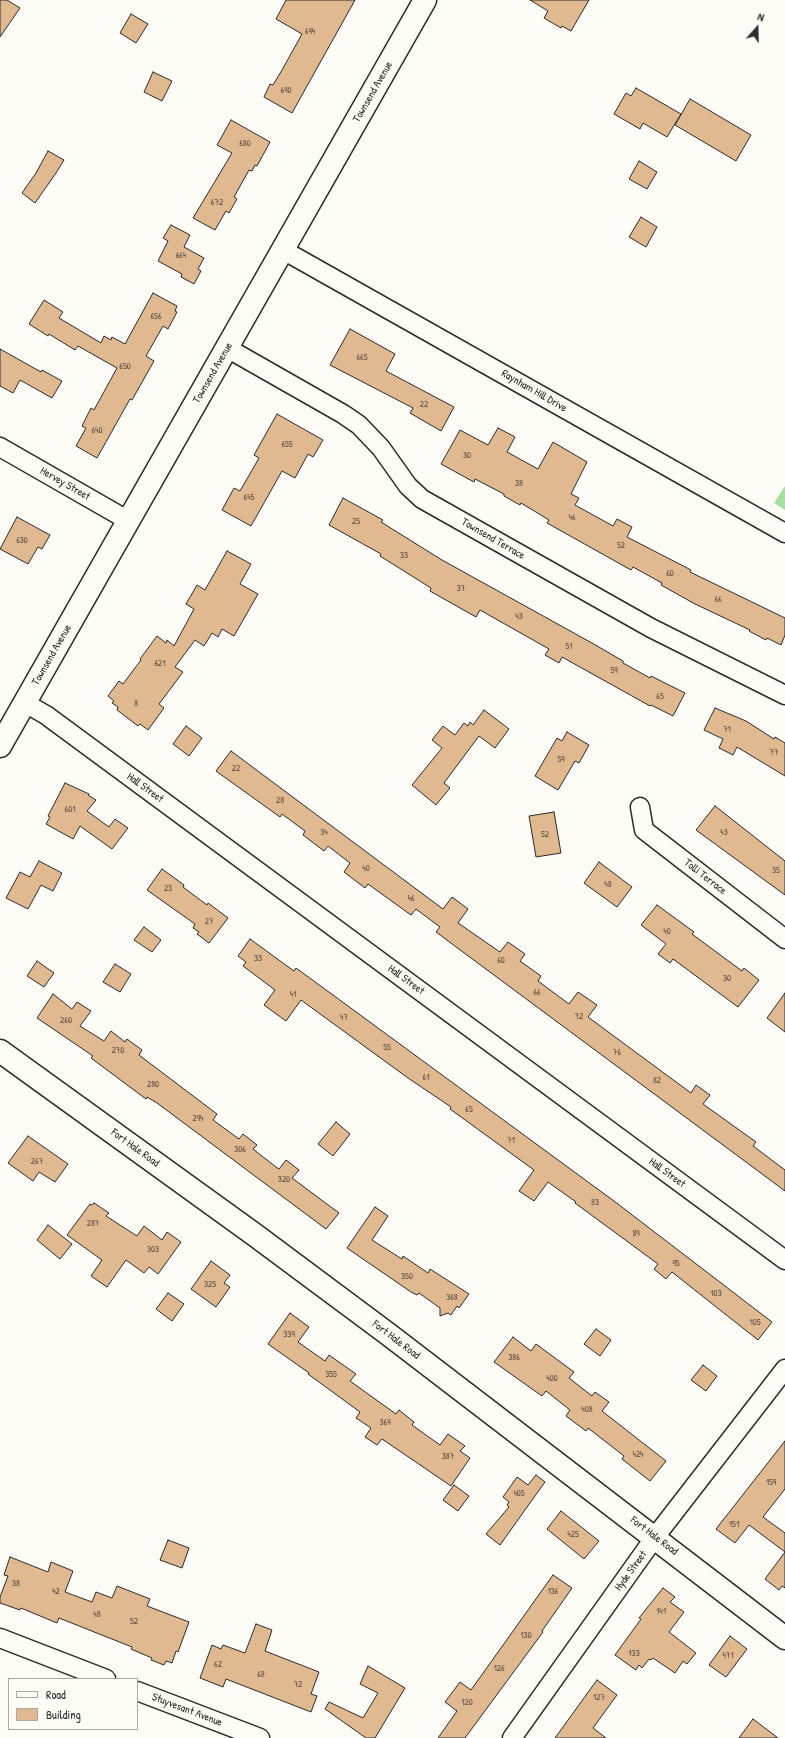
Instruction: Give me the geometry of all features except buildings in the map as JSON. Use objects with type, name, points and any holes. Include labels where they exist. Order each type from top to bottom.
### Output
[{"type":"street","name":"Townsend Avenue","points":[[0,746],[425,0]]},
{"type":"street","name":"Raynham Hill Drive","points":[[283,250],[785,533]]},
{"type":"street","name":"Townsend Terrace","points":[[227,348],[343,414],[359,425],[381,448],[408,486],[422,499],[651,628],[785,695]]},
{"type":"street","name":"Hervey Street","points":[[0,447],[129,521]]},
{"type":"street","name":"Hall Street","points":[[25,703],[53,720],[785,1260]]},
{"type":"street","name":"Tolli Terrace","points":[[640,807],[644,830],[785,939]]},
{"type":"street","name":"Fort Hale Road","points":[[0,1051],[261,1239],[655,1537],[785,1638]]},
{"type":"street","name":"Hyde Street","points":[[512,1738],[655,1537],[785,1369]]},
{"type":"street","points":[[0,1638],[103,1678]]},
{"type":"street","name":"Stuyvesant Avenue","points":[[138,1691],[260,1738]]},
{"type":"green space","points":[[785,486],[785,510],[774,503]]}]
